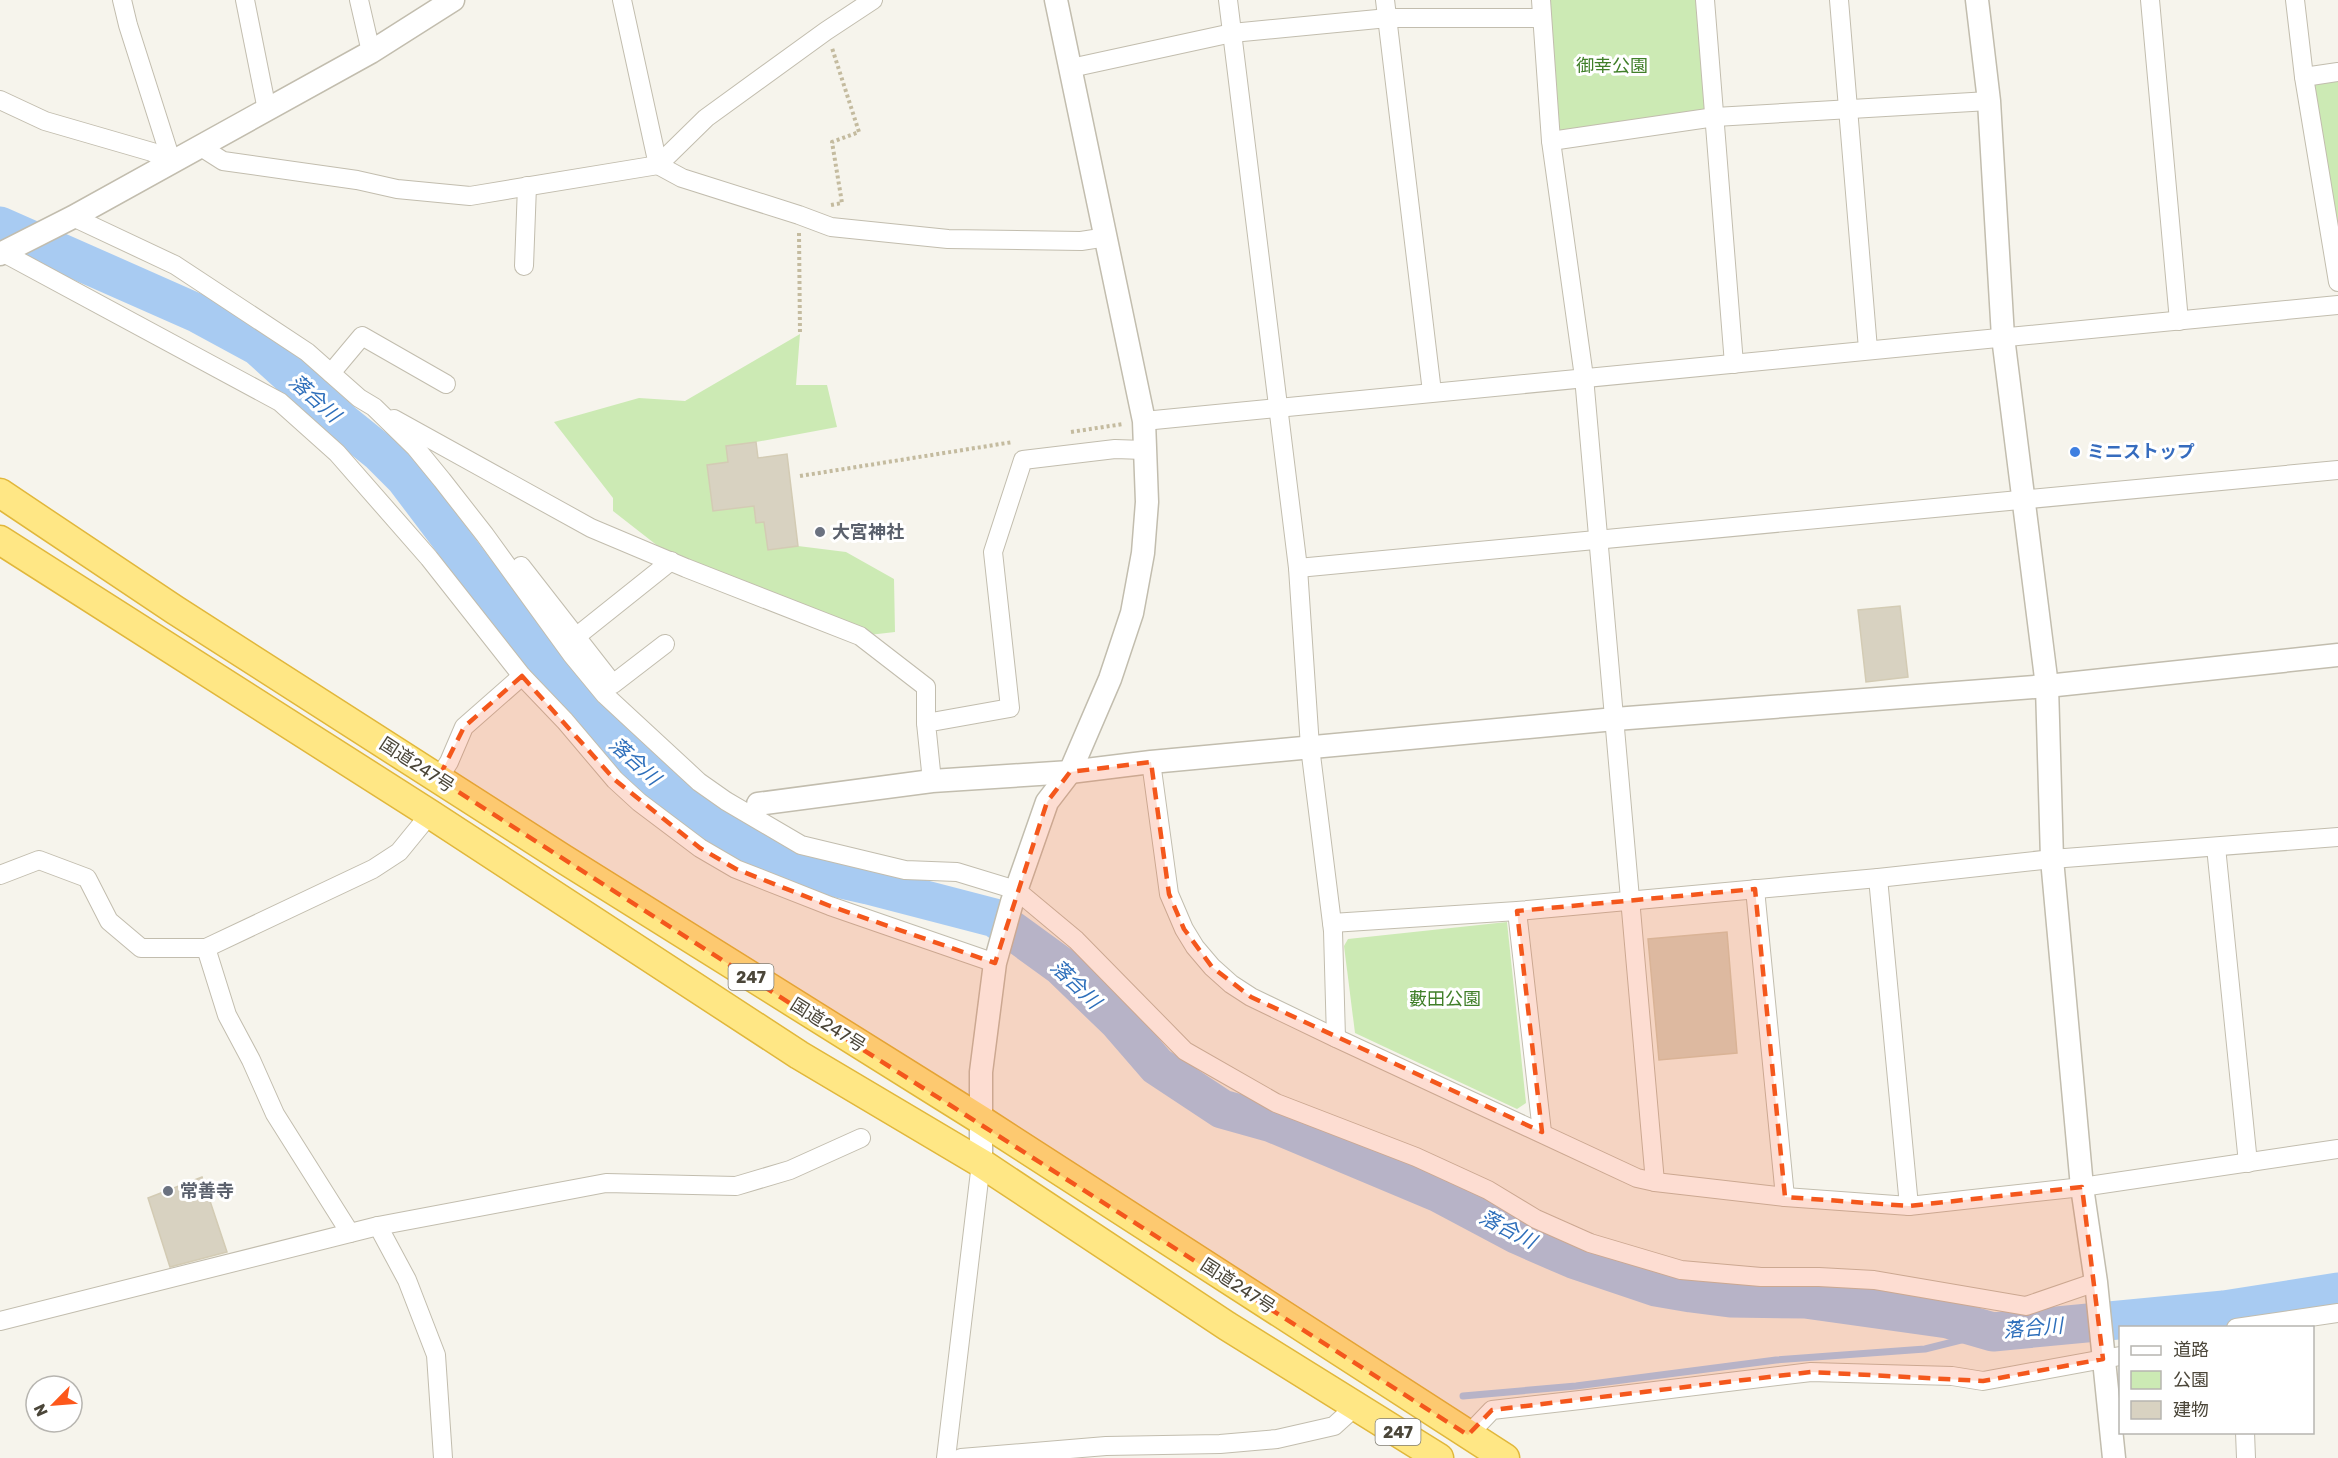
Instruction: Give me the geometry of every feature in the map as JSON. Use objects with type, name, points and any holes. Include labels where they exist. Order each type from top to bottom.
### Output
[{"type":"highway","name":"国道247号","points":[[0,493],[175,610],[438,779],[981,1120],[1505,1458]]},
{"type":"highway","name":"国道247号","points":[[0,540],[430,814],[799,1055],[981,1162],[1227,1326],[1439,1458]]},
{"type":"street","points":[[122,0],[128,26],[172,163]]},
{"type":"street","points":[[245,0],[267,110]]},
{"type":"street","points":[[359,0],[371,52]]},
{"type":"street","points":[[5,251],[73,217],[371,52],[453,0]]},
{"type":"street","points":[[622,0],[658,165],[682,178],[831,227],[948,239],[1081,241],[1107,237]]},
{"type":"street","points":[[201,147],[223,161],[357,180],[397,189],[470,196],[658,165],[706,118],[826,31],[873,0]]},
{"type":"street","points":[[946,1458],[981,1162],[981,1072],[995,963],[1014,896],[1047,802],[1070,772],[1110,679],[1132,613],[1143,553],[1147,502],[1144,420],[1056,0]]},
{"type":"street","points":[[1228,0],[1298,568],[1310,747],[1332,923],[1336,1038]]},
{"type":"street","points":[[1705,0],[1734,364]]},
{"type":"street","points":[[1839,0],[1868,349]]},
{"type":"street","points":[[1977,0],[1989,101],[2003,337],[2047,686],[2052,859],[2082,1187],[2096,1282],[2112,1357],[2114,1458]]},
{"type":"street","points":[[2150,0],[2179,321]]},
{"type":"street","points":[[2295,0],[2304,77],[2338,282]]},
{"type":"street","points":[[1071,68],[1232,33],[1387,9],[1541,9],[1551,141],[1584,377],[1655,1182]]},
{"type":"street","points":[[1387,9],[1432,392]]},
{"type":"street","points":[[2304,77],[2338,72]]},
{"type":"street","points":[[0,100],[45,121],[152,152],[172,163]]},
{"type":"street","points":[[1551,141],[1715,117],[1989,101]]},
{"type":"street","points":[[524,266],[527,186]]},
{"type":"street","points":[[73,217],[175,266],[307,352],[359,398],[374,408],[591,528],[860,636],[926,687],[926,723],[932,781]]},
{"type":"street","points":[[5,251],[280,402],[338,453],[429,558],[522,676],[566,721],[615,780],[700,848],[736,868],[830,906],[995,963]]},
{"type":"street","points":[[1144,420],[2338,305]]},
{"type":"street","points":[[331,373],[362,336],[446,384]]},
{"type":"street","points":[[374,408],[415,447],[473,520],[572,655],[605,695],[677,763],[726,801],[801,845],[905,870],[957,872],[1014,896],[1076,940],[1185,1051],[1276,1103],[1416,1157],[1488,1190],[1536,1218],[1590,1243],[1681,1270],[1761,1277],[1819,1277],[1874,1281],[2026,1306],[2096,1282]]},
{"type":"street","points":[[926,723],[1010,708],[993,552],[1023,460],[1115,449],[1144,450]]},
{"type":"street","points":[[1298,568],[2338,470]]},
{"type":"street","points":[[473,520],[489,528],[613,684],[665,644]]},
{"type":"street","points":[[577,636],[670,561]]},
{"type":"street","points":[[758,804],[932,781],[1070,772],[1151,762],[1615,719],[2047,686],[2338,655]]},
{"type":"street","points":[[438,779],[449,762],[464,727],[522,676]]},
{"type":"street","points":[[1151,762],[1169,894],[1184,930],[1212,967],[1251,997],[1638,1178],[1785,1197],[1910,1206],[2082,1187],[2338,1149]]},
{"type":"street","points":[[0,875],[39,860],[87,878],[109,921],[141,948],[206,948],[373,869],[399,852],[430,814]]},
{"type":"street","points":[[1332,923],[1517,911],[1878,878],[2052,859],[2338,837]]},
{"type":"street","points":[[2216,847],[2248,1163]]},
{"type":"street","points":[[1878,878],[1910,1206]]},
{"type":"street","points":[[1755,889],[1785,1197]]},
{"type":"street","points":[[1517,911],[1542,1132]]},
{"type":"street","points":[[206,948],[227,1015],[251,1060],[275,1114],[350,1233]]},
{"type":"street","points":[[0,1321],[378,1226],[606,1183],[736,1186],[790,1170],[861,1138]]},
{"type":"street","points":[[378,1226],[407,1280],[436,1355],[443,1458]]},
{"type":"street","points":[[2248,1326],[2338,1313]]},
{"type":"street","points":[[1468,1435],[1492,1410],[1811,1372],[1952,1376],[1983,1381],[2112,1357]]},
{"type":"street","points":[[961,1458],[1106,1446],[1220,1444],[1276,1439],[1334,1426],[1356,1406]]},
{"type":"street","points":[[2246,1434],[2246,1458]]},
{"type":"path","points":[[826,31],[859,132],[832,142],[842,203],[828,206],[831,227]]},
{"type":"path","points":[[799,215],[800,334]]},
{"type":"path","points":[[1064,434],[1144,420]]},
{"type":"path","points":[[800,476],[1018,441]]},
{"type":"highlighted area","points":[[522,676],[615,780],[700,848],[736,869],[830,906],[995,963],[1047,802],[1070,772],[1151,762],[1169,894],[1184,929],[1212,967],[1251,997],[1542,1132],[1517,911],[1755,889],[1785,1197],[1909,1206],[2082,1187],[2103,1359],[1983,1381],[1811,1372],[1492,1410],[1468,1435],[438,779],[464,727]]},
{"type":"green space","name":"御幸公園","points":[[1541,0],[1705,0],[1715,117],[1551,141]]},
{"type":"green space","points":[[2338,72],[2338,282],[2304,77]]},
{"type":"green space","points":[[800,334],[796,385],[827,385],[837,427],[756,442],[728,462],[707,465],[713,511],[754,506],[756,523],[764,522],[768,550],[798,546],[846,552],[894,579],[895,632],[860,636],[686,568],[613,511],[613,498],[554,422],[639,398],[685,401]]},
{"type":"green space","name":"藪田公園","points":[[1507,922],[1526,1103],[1517,1109],[1355,1033],[1344,946],[1348,939]]},
{"type":"building","points":[[756,442],[758,458],[787,454],[798,546],[768,550],[764,522],[756,523],[754,506],[713,511],[707,465],[728,462],[726,446]]},
{"type":"building","points":[[1900,606],[1908,677],[1866,682],[1858,610]]},
{"type":"building","points":[[1727,932],[1737,1053],[1659,1060],[1648,939]]},
{"type":"building","points":[[202,1177],[227,1252],[170,1267],[148,1198]]},
{"type":"waterway","name":"落合川","points":[[0,226],[199,314],[258,346],[343,423],[379,452],[405,478],[585,716],[681,801],[739,841],[815,873],[995,918],[1061,966],[1118,1021],[1157,1066],[1222,1109],[1272,1123],[1439,1193],[1518,1235],[1573,1259],[1656,1287],[1691,1293],[1730,1298],[1805,1299],[1948,1319],[1993,1332],[2224,1310],[2338,1292]]},
{"type":"waterway","points":[[1463,1396],[1576,1386],[1776,1360],[1925,1349],[1993,1332]]},
{"type":"place","name":"ミニストップ","points":[[2075,452]]},
{"type":"place","name":"大宮神社","points":[[820,532]]},
{"type":"place","name":"常善寺","points":[[168,1191]]}]
